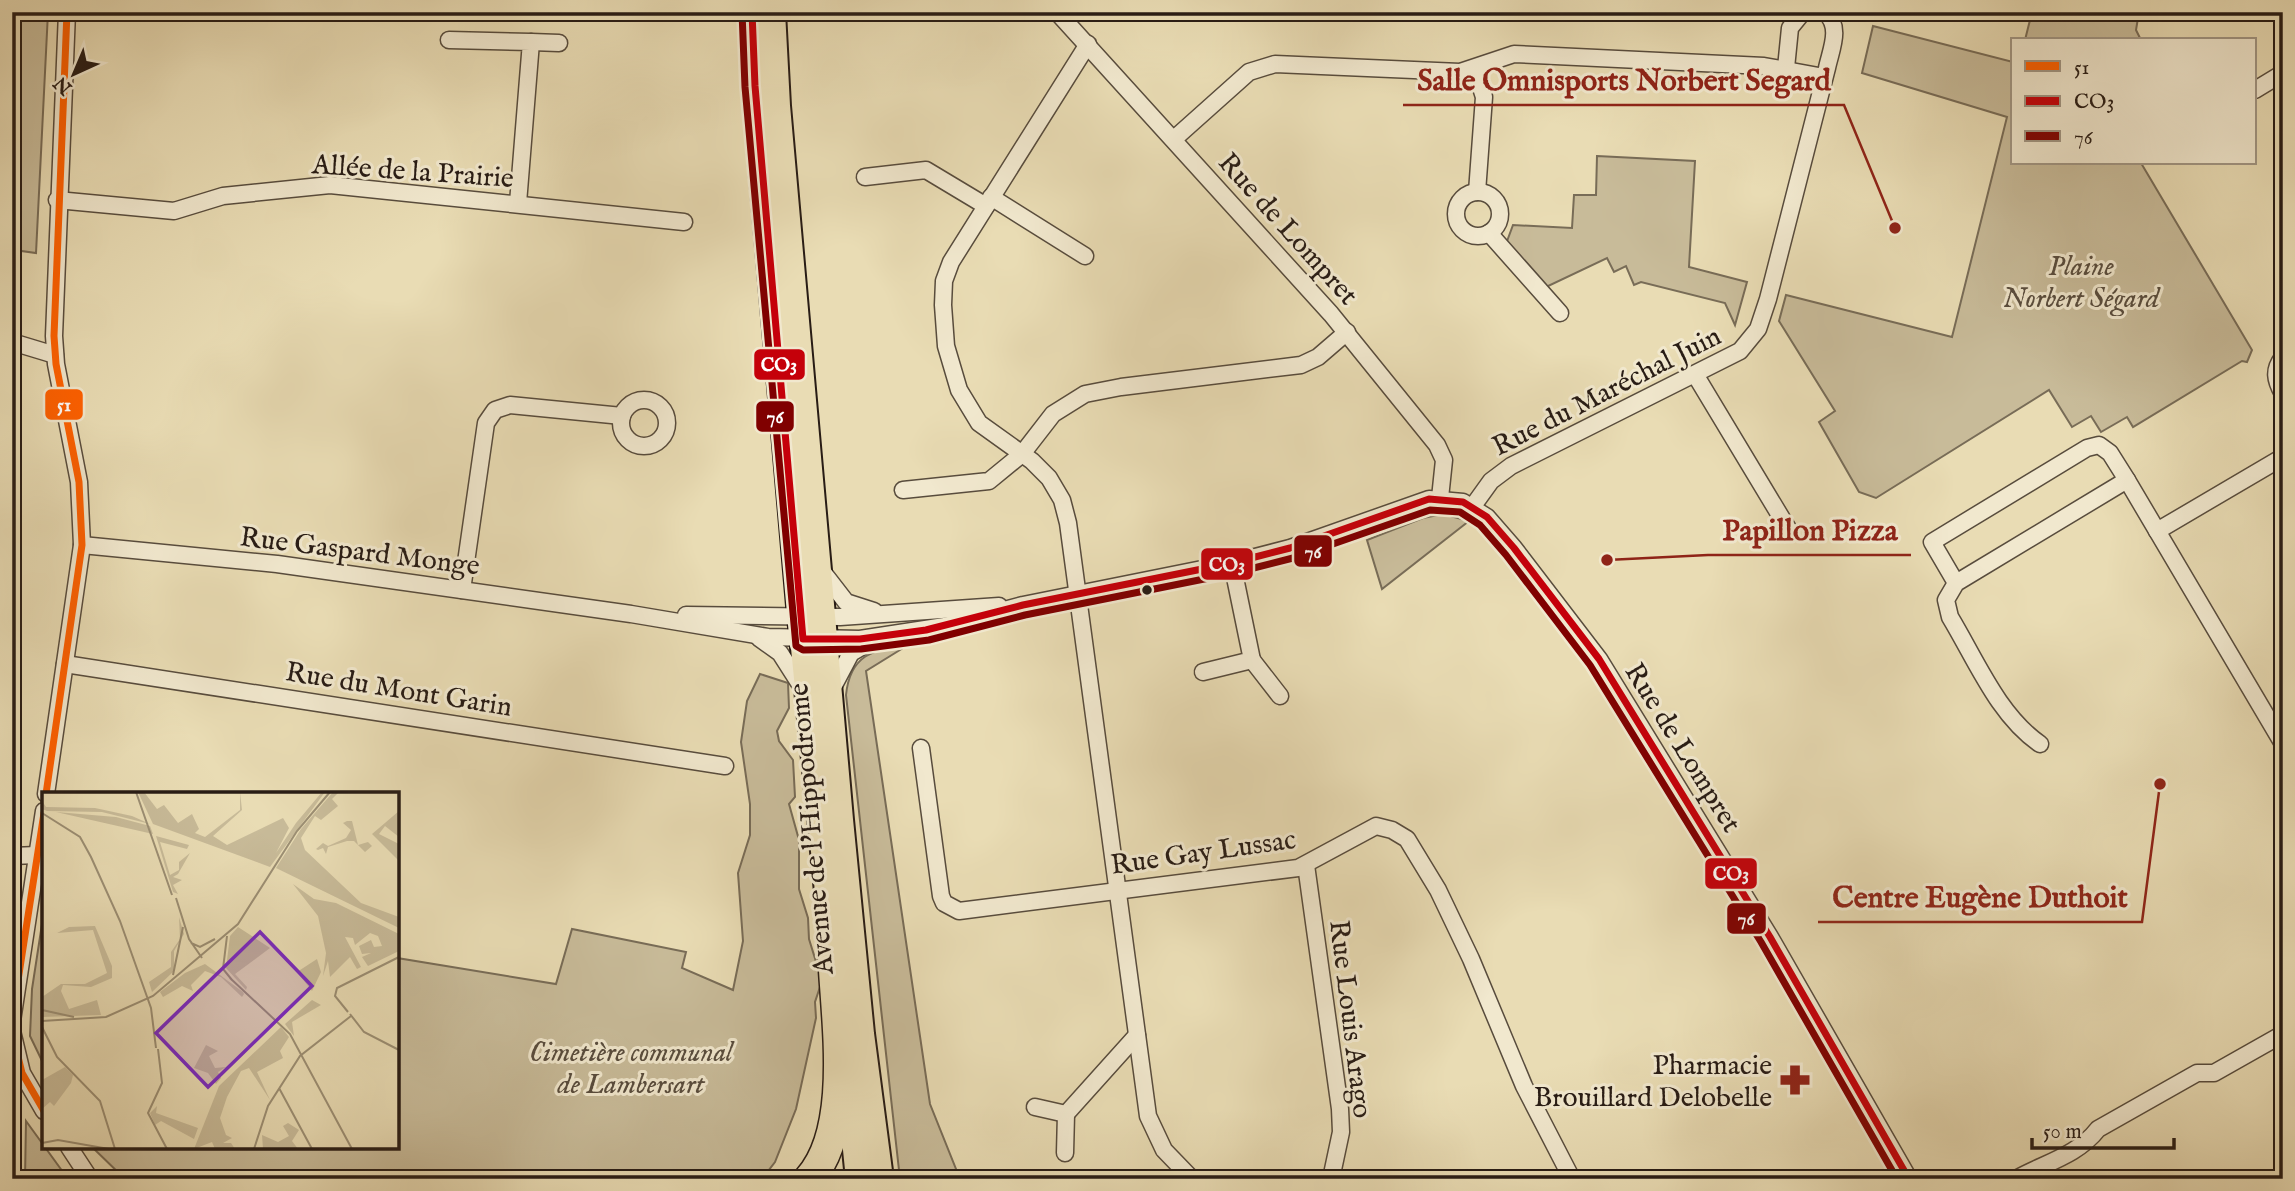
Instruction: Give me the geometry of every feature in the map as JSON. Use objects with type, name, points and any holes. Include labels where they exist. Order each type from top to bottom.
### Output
[{"type":"highway","points":[[809,1179],[827,1152],[838,1102],[833,951]]},
{"type":"main road","name":"Avenue de l'Hippodrome","points":[[752,12],[755,86],[820,709],[833,951],[859,1179]]},
{"type":"main road","name":"Avenue de l'Hippodrome","points":[[772,12],[777,106],[817,564],[813,628]]},
{"type":"main road","name":"Avenue de l'Hippodrome","points":[[820,709],[880,1179]]},
{"type":"street","points":[[46,792],[82,545],[79,482],[55,355],[57,200],[67,12]]},
{"type":"street","name":"Rue de Lompret","points":[[1058,12],[1347,332],[1441,452],[1444,460],[1440,498]]},
{"type":"street","points":[[1786,68],[1790,28],[1803,12]]},
{"type":"street","name":"Rue du Maréchal Juin","points":[[1473,506],[1491,481],[1511,466],[1696,376],[1740,351],[1758,328],[1836,31],[1834,22],[1825,12]]},
{"type":"street","points":[[449,40],[559,43]]},
{"type":"street","points":[[518,203],[531,42]]},
{"type":"street","points":[[1088,44],[956,253],[944,281],[946,346],[959,390],[972,414],[1049,478],[1062,500],[1079,594],[1117,890],[1152,1128],[1164,1150],[1192,1179]]},
{"type":"street","points":[[1174,139],[1240,79],[1266,65],[1460,72],[1475,69],[1504,55],[1514,54],[1786,68],[1824,77]]},
{"type":"street","points":[[1475,69],[1484,97],[1477,192]]},
{"type":"street","points":[[2256,89],[2283,73]]},
{"type":"street","points":[[865,177],[926,170],[1085,256]]},
{"type":"street","name":"Allée de la Prairie","points":[[57,200],[174,211],[231,195],[330,185],[684,222]]},
{"type":"street","points":[[1477,192],[1488,194],[1499,208],[1497,224],[1489,233],[1470,234],[1457,221],[1460,201],[1477,192]]},
{"type":"street","points":[[1489,233],[1560,313]]},
{"type":"street","points":[[903,490],[989,481],[1022,454],[1053,414],[1085,394],[1121,387],[1301,365],[1318,356],[1347,332]]},
{"type":"street","points":[[12,342],[55,355]]},
{"type":"street","points":[[2283,357],[2275,379],[2283,394]]},
{"type":"street","points":[[1696,376],[1790,532]]},
{"type":"street","points":[[462,590],[486,423],[495,410],[510,405],[622,416]]},
{"type":"street","points":[[1956,583],[1932,542],[2063,463],[2099,445],[2110,453],[2127,480],[2283,744]]},
{"type":"street","points":[[2157,531],[2283,457]]},
{"type":"street","points":[[2040,744],[2023,732],[2009,716],[1950,617],[1946,600],[1956,583],[2127,480]]},
{"type":"street","name":"Rue Gaspard Monge","points":[[631,614],[813,628],[879,637],[961,623],[1023,605],[1231,564],[1290,548],[1418,503],[1440,498],[1473,506]]},
{"type":"street","name":"Rue de Lompret","points":[[1473,506],[1514,548],[1604,667],[1770,937],[1909,1179]]},
{"type":"street","name":"Rue Gaspard Monge","points":[[82,545],[277,564],[631,614],[751,634],[813,628],[908,613],[1023,605]]},
{"type":"street","points":[[817,564],[846,602],[863,609],[908,613]]},
{"type":"street","points":[[1231,564],[1252,660],[1280,696]]},
{"type":"street","points":[[751,634],[772,646],[788,663],[820,709],[832,691],[844,662],[860,645],[879,637]]},
{"type":"street","points":[[1203,672],[1252,660]]},
{"type":"street","name":"Rue du Mont Garin","points":[[65,664],[725,766]]},
{"type":"street","name":"Rue Gay Lussac","points":[[921,748],[942,897],[950,907],[968,911],[1306,865],[1376,826],[1392,830],[1407,839],[1454,922],[1524,1086],[1572,1179]]},
{"type":"street","points":[[12,1021],[42,824]]},
{"type":"street","points":[[12,856],[37,855]]},
{"type":"street","name":"Rue Louis Arago","points":[[1306,865],[1340,1109],[1341,1132],[1331,1179]]},
{"type":"street","points":[[12,1031],[22,1073],[42,1108]]},
{"type":"street","points":[[2016,1179],[2037,1167],[2052,1163],[2088,1142],[2098,1129],[2197,1073],[2214,1073],[2283,1034]]},
{"type":"street","points":[[1065,1153],[1066,1114],[1137,1035]]},
{"type":"street","points":[[1035,1107],[1066,1114]]},
{"type":"street","points":[[70,1149],[90,1179]]},
{"type":"green space","points":[[12,12],[48,12],[36,253],[14,250],[12,278]]},
{"type":"green space","points":[[2032,12],[2139,12],[2136,30],[2140,38],[2026,38]]},
{"type":"green space","name":"Plaine Norbert Ségard","points":[[1873,26],[2011,61],[2011,164],[2142,164],[2252,350],[2247,362],[2242,361],[2133,427],[2127,417],[2101,432],[2091,416],[2072,427],[2049,390],[1876,498],[1859,492],[1819,422],[1835,411],[1779,321],[1786,295],[1952,337],[2007,117],[1862,73]]},
{"type":"green space","points":[[1597,156],[1695,161],[1689,267],[1747,282],[1735,325],[1725,303],[1641,282],[1634,285],[1626,266],[1614,272],[1607,258],[1544,288],[1506,244],[1513,225],[1572,228],[1574,195],[1596,195]]},
{"type":"green space","points":[[1443,514],[1469,521],[1382,589],[1367,540],[1423,518]]},
{"type":"green space","points":[[908,645],[866,671],[930,1104],[960,1179],[900,1179],[846,695],[852,671],[865,656]]},
{"type":"green space","name":"Cimetière communal de Lambersart","points":[[760,674],[788,683],[789,708],[777,731],[779,741],[793,760],[795,797],[789,804],[799,840],[799,889],[808,918],[809,939],[822,981],[815,1002],[816,1018],[796,1109],[775,1162],[762,1179],[125,1179],[94,1149],[399,1149],[399,958],[556,984],[572,929],[686,952],[682,968],[733,990],[743,941],[738,873],[750,835],[750,804],[741,742],[747,701]]},
{"type":"green space","points":[[42,924],[42,1061],[30,1036],[32,989]]},
{"type":"green space","points":[[26,1121],[42,1143],[42,1149],[46,1149],[68,1179],[25,1179]]},
{"type":"transit line","name":"51","points":[[46,792],[82,545],[79,482],[56,364],[54,336],[67,12]]},
{"type":"transit line","name":"76","points":[[742,12],[745,87],[796,646],[803,650],[861,649],[929,640],[1025,615],[1234,573],[1293,558],[1430,510],[1460,512],[1480,525],[1506,555],[1590,665],[1761,942],[1897,1179]]},
{"type":"transit line","name":"CO3","points":[[752,12],[755,86],[803,639],[860,639],[926,630],[1023,605],[1232,563],[1290,548],[1429,499],[1463,502],[1487,517],[1514,548],[1599,659],[1770,937],[1909,1179]]},
{"type":"transit line","name":"51","points":[[12,1019],[42,826]]},
{"type":"transit line","name":"51","points":[[12,1032],[22,1073],[42,1108]]},
{"type":"place","name":"Salle Omnisports Norbert Segard","points":[[1895,228]]},
{"type":"place","name":"Papillon Pizza","points":[[1607,560]]},
{"type":"place","name":"Centre Eugène Duthoit","points":[[2160,784]]},
{"type":"place","name":"Pharmacie Brouillard Delobelle","points":[[1795,1080]]}]
